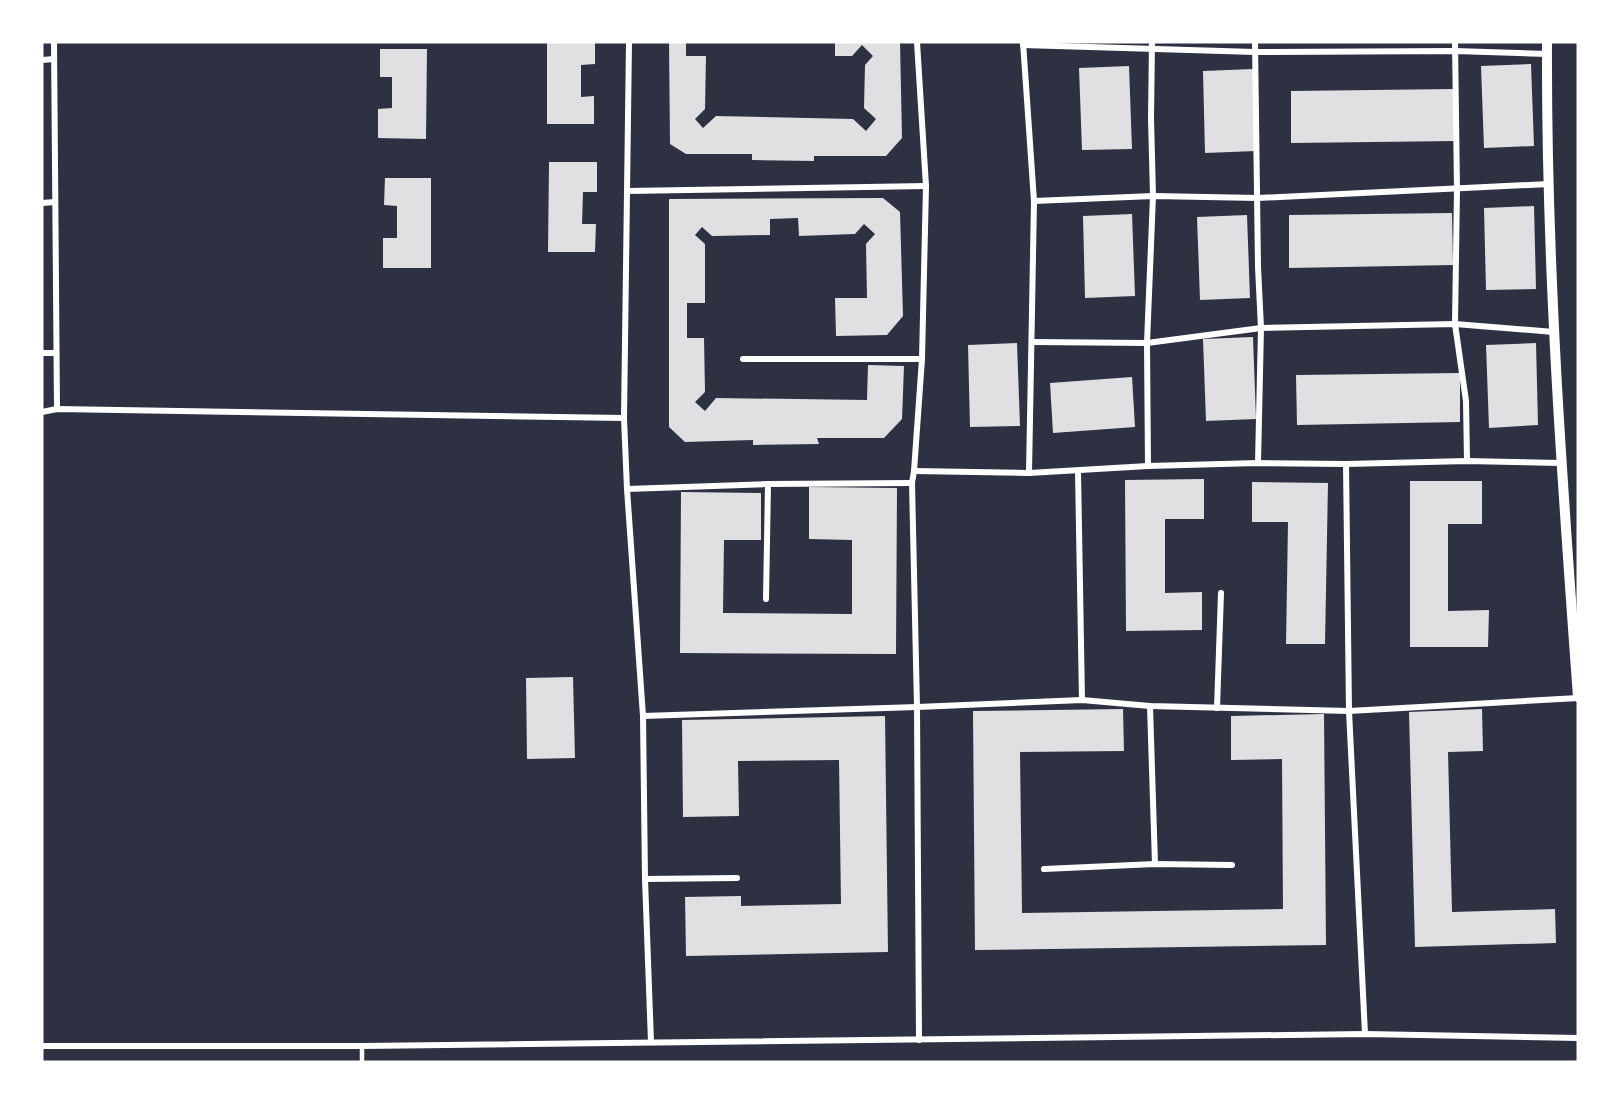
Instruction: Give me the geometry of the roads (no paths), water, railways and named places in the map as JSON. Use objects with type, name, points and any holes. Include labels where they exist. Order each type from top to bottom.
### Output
[{"type":"street","points":[[54,42],[57,409]]},
{"type":"street","points":[[629,42],[624,418],[643,716],[645,879],[651,1042]]},
{"type":"street","points":[[916,42],[926,186],[922,359],[912,483],[918,707],[919,1040]]},
{"type":"street","points":[[1255,42],[1261,328],[1258,463]]},
{"type":"street","points":[[1455,42],[1457,189],[1455,324],[1466,401],[1467,461]]},
{"type":"street","points":[[643,716],[1082,700],[1150,706],[1349,711],[1578,698],[1554,332],[1547,42]]},
{"type":"street","points":[[1029,473],[1034,201],[1023,43],[1152,45],[1255,52],[1455,51],[1547,54]]},
{"type":"street","points":[[1148,466],[1148,343],[1153,196],[1152,45]]},
{"type":"street","points":[[42,60],[54,59]]},
{"type":"street","points":[[1034,201],[1153,196],[1258,198],[1549,184]]},
{"type":"street","points":[[627,191],[926,186]]},
{"type":"street","points":[[42,203],[56,202]]},
{"type":"street","points":[[1032,342],[1148,343],[1261,328],[1455,324],[1554,332]]},
{"type":"street","points":[[42,353],[56,352]]},
{"type":"street","points":[[743,358],[922,359]]},
{"type":"street","points":[[42,412],[57,409],[624,418]]},
{"type":"street","points":[[914,471],[1029,473],[1148,466],[1258,463],[1346,464],[1467,461],[1561,463]]},
{"type":"street","points":[[1346,464],[1349,711],[1365,1034]]},
{"type":"street","points":[[1078,471],[1082,700]]},
{"type":"street","points":[[627,489],[768,484],[912,483]]},
{"type":"street","points":[[766,599],[768,484]]},
{"type":"street","points":[[1217,708],[1221,593]]},
{"type":"street","points":[[1150,706],[1155,864]]},
{"type":"street","points":[[1044,869],[1155,864],[1232,865]]},
{"type":"street","points":[[645,879],[737,878]]},
{"type":"street","points":[[42,1046],[362,1046],[1365,1034],[1578,1038]]},
{"type":"lane","points":[[362,1046],[362,1062]]}]
